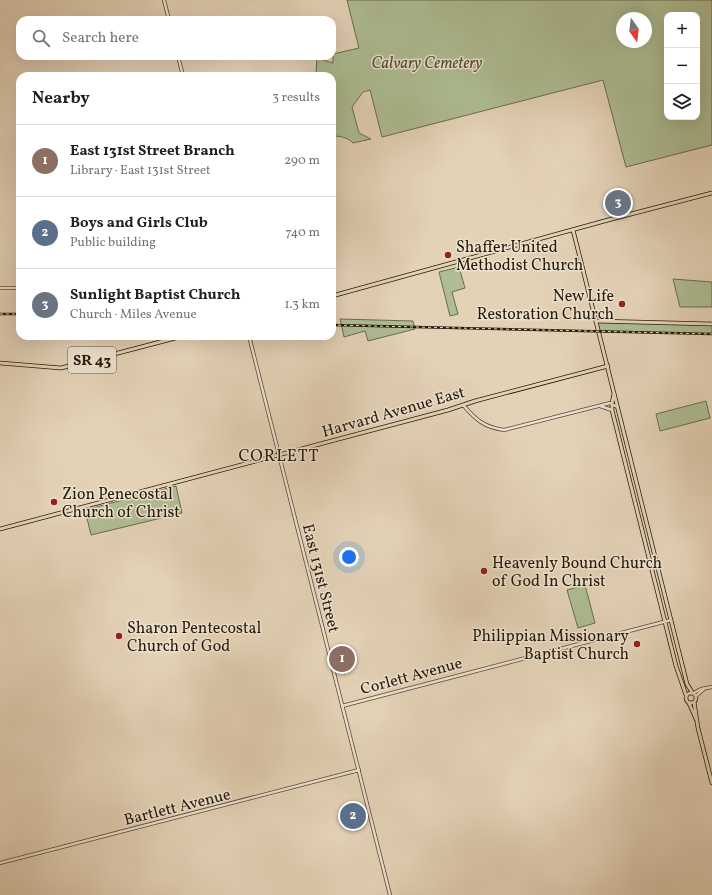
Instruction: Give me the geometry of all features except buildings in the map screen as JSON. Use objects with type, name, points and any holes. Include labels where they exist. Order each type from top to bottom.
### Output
[{"type":"main road","points":[[336,295],[712,193]]},
{"type":"main road","points":[[573,230],[687,684],[694,694],[697,720],[712,783]]},
{"type":"main road","points":[[596,321],[712,324]]},
{"type":"main road","name":"SR 43","points":[[0,363],[60,368],[168,340]]},
{"type":"main road","name":"Harvard Avenue East","points":[[0,529],[608,366]]},
{"type":"main road","points":[[614,392],[611,403],[612,410],[666,621],[676,666],[686,695],[686,700],[697,720]]},
{"type":"main road","points":[[686,695],[694,694]]},
{"type":"main road","points":[[689,703],[694,702]]},
{"type":"street","points":[[164,0],[168,16]]},
{"type":"street","points":[[179,60],[182,72]]},
{"type":"street","points":[[0,288],[16,288]]},
{"type":"street","name":"East 131st Street","points":[[250,340],[390,895]]},
{"type":"street","points":[[463,405],[475,419],[495,429],[504,430],[611,403],[618,408]]},
{"type":"street","points":[[597,406],[612,410]]},
{"type":"street","name":"Corlett Avenue","points":[[342,706],[671,620]]},
{"type":"street","points":[[694,694],[712,687]]},
{"type":"street","name":"Bartlett Avenue","points":[[0,863],[359,770]]},
{"type":"green space","name":"Calvary Cemetery","points":[[347,0],[712,0],[712,145],[626,167],[603,80],[382,137],[370,90],[363,92],[352,107],[359,133],[371,139],[353,143],[348,139],[336,136],[336,72],[316,72],[317,60],[333,63],[333,60],[336,60],[336,53],[359,48]]},
{"type":"green space","points":[[459,267],[465,288],[452,292],[458,314],[450,316],[439,272]]},
{"type":"green space","points":[[673,279],[712,282],[712,307],[680,307]]},
{"type":"green space","points":[[340,319],[413,321],[415,329],[368,341],[365,331],[344,337]]},
{"type":"green space","points":[[596,321],[712,324],[712,334],[599,331]]},
{"type":"green space","points":[[706,401],[710,418],[660,431],[656,414]]},
{"type":"green space","points":[[176,486],[182,513],[91,535],[85,510]]},
{"type":"green space","points":[[585,585],[595,623],[578,628],[567,590]]},
{"type":"railway","points":[[0,314],[16,314]]},
{"type":"railway","points":[[336,325],[712,334]]},
{"type":"place","name":"Sunlight Baptist Church","points":[[618,203]]},
{"type":"place","name":"Shaffer United Methodist Church","points":[[448,255]]},
{"type":"place","name":"New Life Restoration Church","points":[[622,304]]},
{"type":"place","name":"Zion Penecostal Church of Christ","points":[[54,502]]},
{"type":"place","name":"Heavenly Bound Church of God In Christ","points":[[484,571]]},
{"type":"place","name":"Sharon Pentecostal Church of God","points":[[119,636]]},
{"type":"place","name":"Philippian Missionary Baptist Church","points":[[637,644]]},
{"type":"place","name":"East 131st Street Branch","points":[[342,659]]},
{"type":"place","name":"Boys and Girls Club","points":[[353,816]]},
{"type":"district","name":"CORLETT","points":[[279,455]]}]
